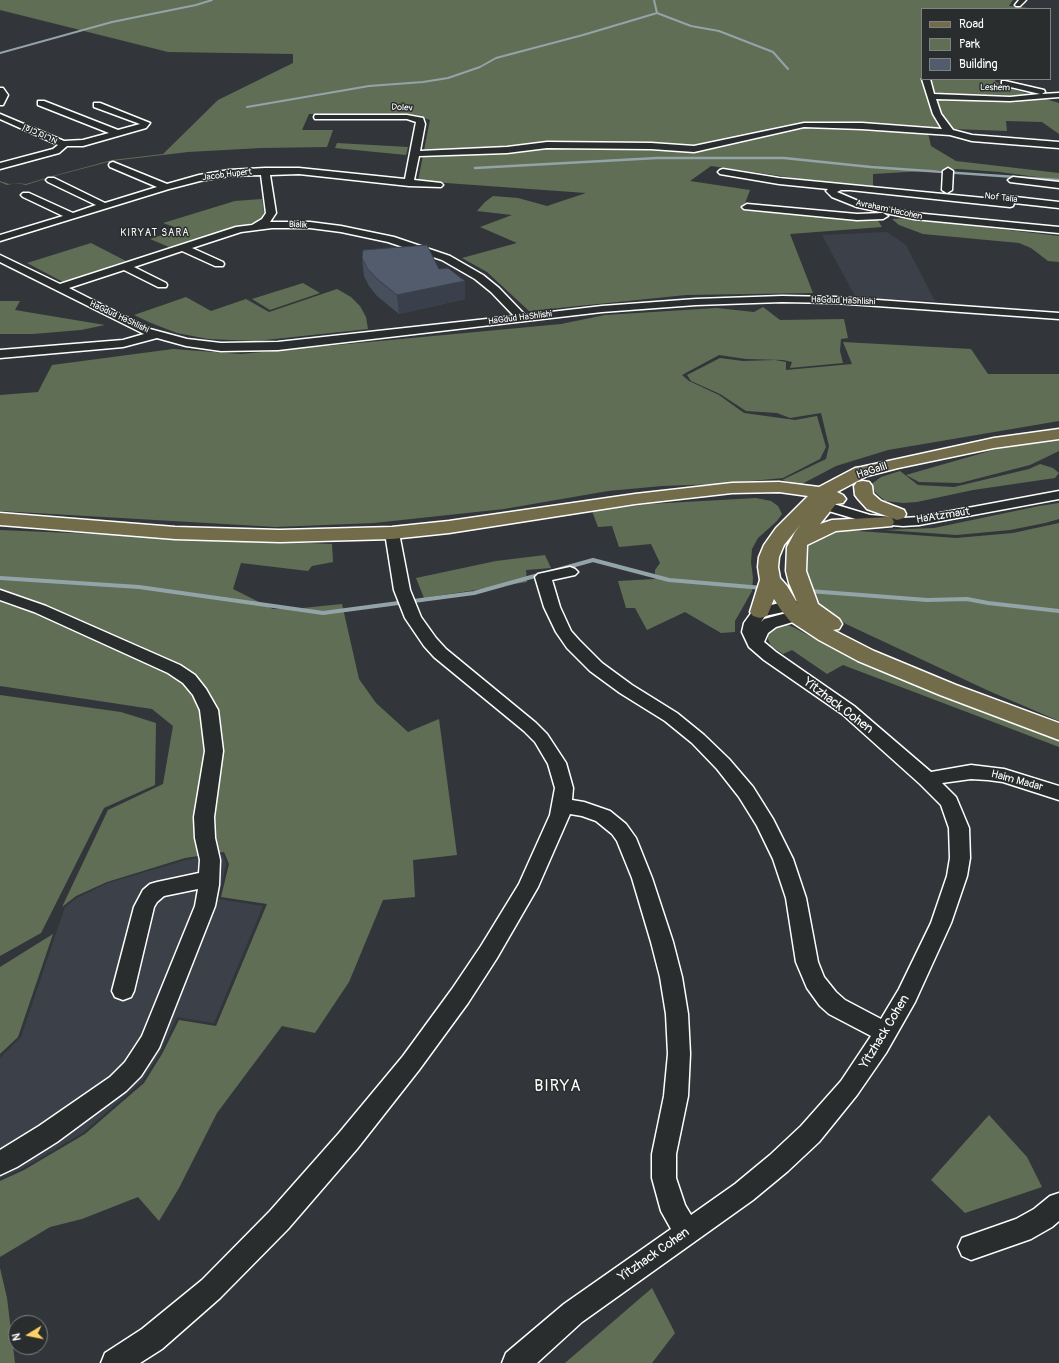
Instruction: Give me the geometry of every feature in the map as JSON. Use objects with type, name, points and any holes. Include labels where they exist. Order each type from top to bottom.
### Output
[{"type":"main road","name":"HaGalil","points":[[825,499],[861,472],[994,443],[1059,434]]},
{"type":"main road","name":"HaGalil","points":[[825,499],[862,486],[874,478],[936,456]]},
{"type":"main road","points":[[0,519],[175,533],[280,536],[392,533],[449,527],[635,499],[756,486],[779,487],[825,499]]},
{"type":"main road","points":[[862,486],[864,495],[891,518]]},
{"type":"main road","points":[[709,491],[728,494],[779,494],[825,499]]},
{"type":"main road","points":[[766,494],[784,502],[792,514],[793,521]]},
{"type":"main road","points":[[760,612],[770,580],[768,567],[769,557],[783,532],[793,521],[825,499]]},
{"type":"main road","points":[[798,609],[799,583],[796,571],[796,552],[804,532],[825,499]]},
{"type":"main road","points":[[799,542],[832,526],[891,518]]},
{"type":"main road","points":[[770,580],[798,609],[821,618],[868,644],[957,684],[1033,722],[1059,732]]},
{"type":"street","points":[[926,80],[937,114],[950,132]]},
{"type":"street","points":[[1004,83],[1058,95]]},
{"type":"street","points":[[0,90],[4,95],[0,103]]},
{"type":"street","name":"Leshem","points":[[931,96],[1010,99],[1058,95]]},
{"type":"street","points":[[41,103],[117,133]]},
{"type":"street","points":[[62,144],[83,143],[143,126],[146,123],[97,105]]},
{"type":"street","name":"מרום כנען","points":[[0,116],[62,144],[56,151],[0,166]]},
{"type":"street","name":"Dolev","points":[[318,117],[401,117],[420,120],[421,124],[409,183]]},
{"type":"street","points":[[414,154],[507,150],[547,145],[651,146],[694,149],[804,125],[862,126],[950,132],[972,138],[1059,145]]},
{"type":"street","points":[[113,165],[166,187]]},
{"type":"street","points":[[256,226],[266,221],[271,213],[265,171]]},
{"type":"street","name":"Jacob Hupert","points":[[0,238],[166,187],[215,175],[265,171],[340,174],[409,183],[438,185]]},
{"type":"street","points":[[723,172],[779,181],[840,187]]},
{"type":"street","name":"Nof Talia","points":[[948,172],[945,190],[1059,205]]},
{"type":"street","points":[[51,180],[105,206]]},
{"type":"street","name":"Nof Talia","points":[[1013,180],[1059,185]]},
{"type":"street","name":"Avraham Hacohen","points":[[1010,204],[872,189],[840,187],[831,191],[835,195],[860,205],[899,213],[940,219],[1059,230]]},
{"type":"street","points":[[26,195],[72,216]]},
{"type":"street","points":[[747,207],[870,218],[899,213]]},
{"type":"street","name":"Bialik","points":[[58,288],[182,246],[240,229],[256,226],[288,224],[341,229],[390,239],[446,258],[479,277],[495,290],[522,318]]},
{"type":"street","points":[[182,246],[219,264]]},
{"type":"street","name":"HaGdud HaShlishi","points":[[0,258],[128,323],[157,334],[200,345],[221,347],[263,347],[426,330],[602,309],[661,304],[796,299],[892,303],[1059,316]]},
{"type":"street","points":[[124,266],[162,285]]},
{"type":"street","points":[[0,354],[123,343],[157,334]]},
{"type":"street","name":"HaAtzmaut","points":[[891,518],[1009,495],[1059,488]]},
{"type":"street","name":"HaAtzmaut","points":[[825,499],[854,515],[920,521],[1059,495]]},
{"type":"street","points":[[115,1363],[137,1350],[172,1324],[221,1280],[279,1220],[365,1120],[460,996],[490,952],[528,887],[560,815],[564,788],[561,775],[557,763],[541,738],[530,727],[449,661],[430,642],[413,618],[402,590],[392,533]]},
{"type":"street","points":[[570,572],[543,577],[552,607],[564,632],[573,644],[596,667],[626,689],[671,717],[698,739],[723,764],[746,792],[766,824],[783,859],[796,898],[807,962],[815,982],[828,999],[837,1007],[886,1033]]},
{"type":"street","points":[[0,595],[40,609],[174,669],[189,679],[200,693],[209,710],[214,751],[204,817],[205,838],[210,860],[205,906],[151,1041],[133,1069],[118,1084],[48,1134],[0,1163]]},
{"type":"street","points":[[755,643],[750,632],[752,623],[760,612],[798,609]]},
{"type":"street","points":[[755,643],[761,630],[770,623],[798,609]]},
{"type":"street","name":"Yitzhack Cohen","points":[[516,1363],[573,1313],[756,1182],[805,1139],[824,1119],[853,1083],[886,1033],[923,965],[941,923],[957,876],[961,842],[959,828],[949,802],[927,779],[848,710],[770,656],[755,643]]},
{"type":"street","name":"Haim Madar","points":[[927,779],[966,773],[988,773],[1004,776],[1059,793]]},
{"type":"street","points":[[562,806],[584,809],[603,816],[619,829],[626,838],[642,878],[662,942],[671,977],[679,1054],[676,1096],[664,1154],[664,1178],[674,1211],[687,1232]]},
{"type":"street","points":[[123,991],[144,908],[150,896],[157,890],[170,886],[209,879]]},
{"type":"street","points":[[971,1247],[1028,1227],[1043,1218],[1059,1205]]},
{"type":"shaded area","points":[[887,232],[906,245],[935,301],[856,298],[822,235]]},
{"type":"shaded area","points":[[223,854],[226,864],[218,899],[263,906],[214,1023],[177,1017],[160,1053],[142,1081],[84,1132],[23,1168],[0,1178],[0,1058],[21,1037],[65,907],[77,898],[108,883],[186,860]]},
{"type":"green space","points":[[0,0],[1013,0],[1009,6],[1030,8],[921,8],[921,80],[996,80],[1002,86],[1059,103],[1059,134],[1042,122],[1006,121],[1007,131],[927,128],[931,146],[956,161],[1059,173],[1059,180],[1000,172],[958,169],[873,174],[873,186],[829,183],[711,166],[690,181],[750,190],[744,206],[877,219],[882,227],[790,234],[813,293],[686,295],[529,311],[487,272],[462,258],[517,243],[480,227],[512,215],[477,211],[493,196],[518,198],[547,206],[586,193],[418,181],[430,120],[416,115],[309,114],[302,130],[333,130],[327,147],[261,148],[188,152],[112,161],[26,185],[16,183],[26,184],[49,177],[112,160],[163,154],[218,100],[293,63],[293,54],[168,52],[0,10]]},
{"type":"green space","points":[[337,143],[408,147],[406,155],[335,148]]},
{"type":"green space","points":[[0,181],[9,184],[15,183],[7,185]]},
{"type":"green space","points":[[262,199],[264,212],[262,218],[256,222],[169,247],[150,239],[180,229],[163,223],[235,201]]},
{"type":"green space","points":[[908,218],[1059,236],[1059,262],[1048,261],[1031,248],[1019,243],[923,234],[899,225],[892,219]]},
{"type":"green space","points":[[91,243],[126,261],[63,282],[27,263]]},
{"type":"green space","points":[[303,283],[320,293],[270,310],[252,299]]},
{"type":"green space","points":[[337,289],[351,297],[360,306],[366,317],[368,329],[256,341],[208,339],[177,333],[134,315],[186,297],[211,311],[246,299],[269,312]]},
{"type":"green space","points":[[0,301],[20,301],[15,310],[105,325],[81,330],[33,334],[0,334]]},
{"type":"green space","points":[[763,307],[780,320],[844,319],[848,338],[841,339],[840,351],[843,363],[790,368],[792,362],[783,360],[746,359],[719,355],[682,375],[689,381],[719,395],[744,413],[795,420],[817,416],[826,447],[820,459],[783,478],[719,484],[662,486],[608,491],[504,509],[374,523],[276,527],[0,511],[0,395],[38,392],[52,365],[173,349],[241,354],[561,324],[605,315],[717,308],[754,312]]},
{"type":"green space","points":[[843,342],[971,349],[988,374],[1059,374],[1059,421],[888,450],[836,466],[800,485],[782,480],[826,459],[829,446],[821,413],[790,418],[777,413],[746,411],[720,394],[691,381],[687,375],[720,358],[743,361],[775,360],[786,362],[786,370],[852,364]]},
{"type":"green space","points":[[1059,437],[1059,451],[1030,465],[960,483],[919,482],[906,475],[993,450],[1036,440]]},
{"type":"green space","points":[[1040,464],[1053,468],[1059,473],[1055,478],[973,490],[917,502],[903,503],[885,501],[870,485],[881,477],[900,471],[918,485],[954,487],[1029,469]]},
{"type":"green space","points":[[756,498],[771,501],[778,506],[782,514],[777,521],[758,538],[752,549],[752,591],[735,621],[735,632],[721,633],[685,612],[647,630],[635,608],[626,608],[618,581],[655,579],[655,570],[660,563],[651,544],[619,547],[612,526],[598,527],[592,511],[649,504]]},
{"type":"green space","points":[[1059,503],[1059,519],[1010,530],[957,535],[884,530],[934,528]]},
{"type":"green space","points":[[1059,523],[1059,721],[989,691],[846,624],[820,607],[801,582],[804,543],[819,534],[845,530],[956,538],[1013,533]]},
{"type":"green space","points":[[0,530],[332,544],[333,562],[312,566],[308,571],[241,563],[233,589],[273,609],[293,609],[342,604],[359,679],[376,703],[408,732],[439,719],[457,855],[413,860],[415,897],[383,900],[349,982],[315,1033],[282,1026],[217,1113],[179,1188],[159,1221],[138,1197],[82,1219],[50,1227],[0,1257],[0,1181],[24,1170],[85,1134],[144,1083],[162,1054],[179,1020],[216,1026],[267,904],[221,897],[229,864],[224,852],[185,858],[107,882],[76,896],[62,907],[108,810],[163,784],[173,726],[152,709],[0,686]]},
{"type":"green space","points":[[545,555],[551,568],[526,570],[527,582],[424,598],[416,578],[496,561]]},
{"type":"green space","points":[[778,625],[788,625],[795,628],[861,664],[1059,741],[1059,747],[843,665],[827,674],[792,650],[783,654],[771,646],[768,639],[768,633]]},
{"type":"green space","points":[[0,695],[121,712],[156,723],[155,785],[104,808],[41,933],[0,956]]},
{"type":"green space","points":[[53,934],[18,1037],[0,1054],[0,967]]},
{"type":"green space","points":[[989,1115],[1027,1157],[1042,1187],[965,1213],[931,1180]]},
{"type":"green space","points":[[0,1268],[9,1315],[8,1355],[14,1355],[15,1363],[0,1363]]},
{"type":"green space","points":[[652,1288],[675,1333],[652,1363],[565,1363]]},
{"type":"building","points":[[427,245],[439,269],[448,268],[465,281],[397,295],[376,278],[367,268],[362,258],[363,250]]},
{"type":"waterway","points":[[0,53],[112,22],[196,5],[212,0]]},
{"type":"waterway","points":[[654,0],[657,13]]},
{"type":"waterway","points":[[247,107],[369,86],[423,82],[448,78],[480,67],[496,58],[583,35],[657,13]]},
{"type":"waterway","points":[[657,13],[691,26],[719,31],[773,52],[788,69]]},
{"type":"waterway","points":[[475,168],[657,158],[784,158],[871,167],[1059,180]]},
{"type":"waterway","points":[[550,572],[593,560],[669,580],[763,588]]},
{"type":"waterway","points":[[0,578],[139,587],[323,613],[474,593],[542,574]]},
{"type":"waterway","points":[[809,591],[927,600],[967,599],[988,603],[1059,611]]},
{"type":"district","name":"KIRYAT SARA","points":[[155,233]]},
{"type":"district","name":"BIRYA","points":[[558,1087]]}]
